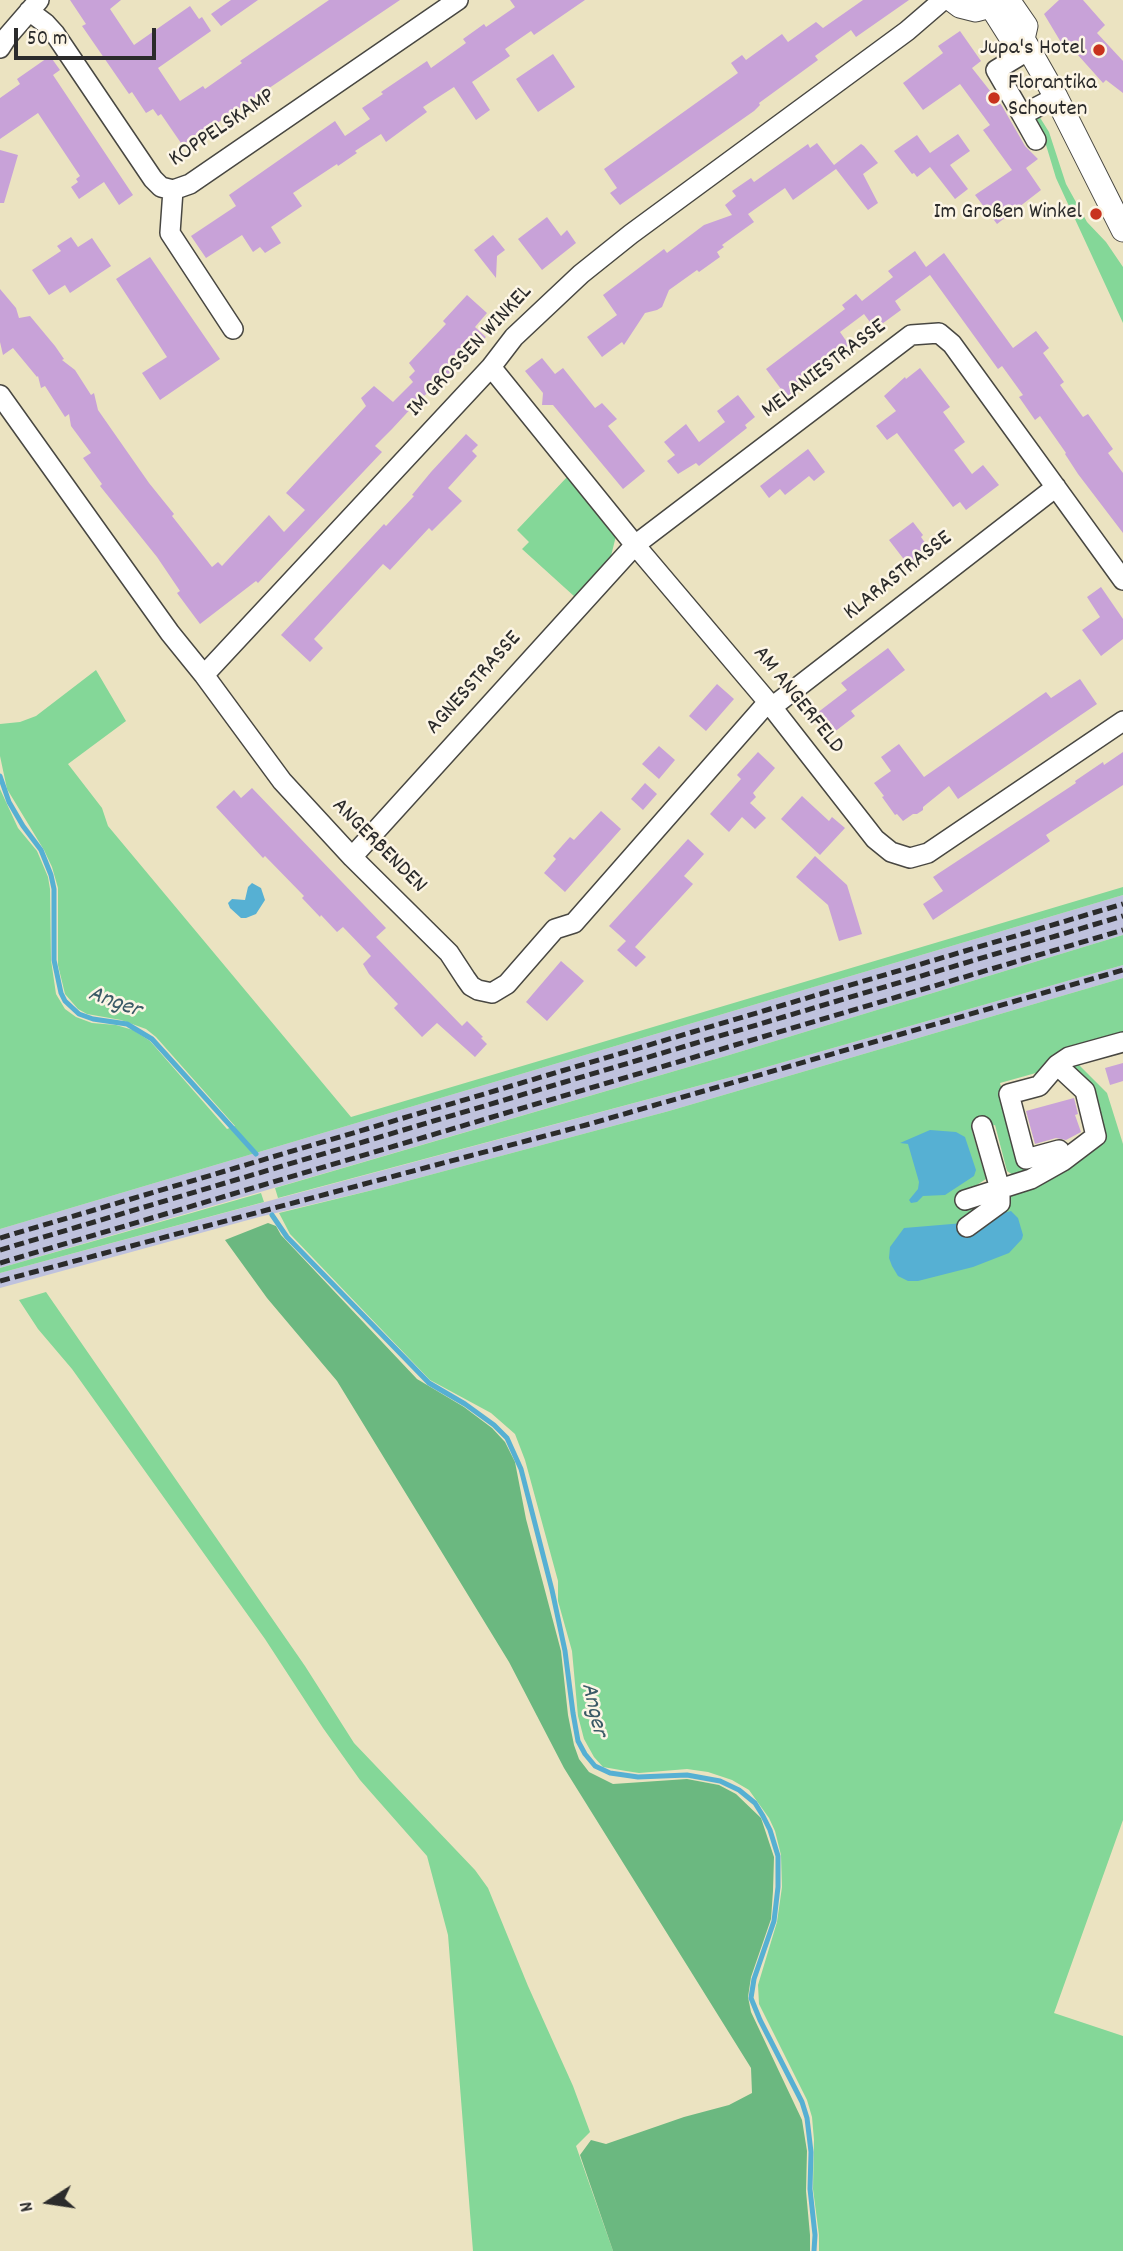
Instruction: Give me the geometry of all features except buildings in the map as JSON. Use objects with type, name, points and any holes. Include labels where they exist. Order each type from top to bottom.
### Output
[{"type":"main road","points":[[952,0],[968,9],[983,9],[1000,2],[1010,36],[1026,45],[1056,97],[1123,230]]},
{"type":"street","name":"KOPPELSKAMP","points":[[34,6],[152,179],[161,187],[173,190],[190,184],[458,0]]},
{"type":"street","name":"IM GROSSEN WINKEL","points":[[204,675],[491,367],[513,337],[581,274],[631,234],[907,31],[943,0]]},
{"type":"street","points":[[0,48],[34,6]]},
{"type":"street","points":[[1026,45],[996,70],[1036,140]]},
{"type":"street","points":[[1022,115],[1056,97]]},
{"type":"street","points":[[173,190],[170,233],[233,329]]},
{"type":"street","name":"MELANIESTRASSE","points":[[635,545],[911,335],[927,332],[939,333],[952,344],[1123,580]]},
{"type":"street","name":"AM ANGERFELD","points":[[491,367],[635,545],[770,704],[875,839],[891,852],[910,858],[928,853],[1123,720]]},
{"type":"street","name":"ANGERBENDEN","points":[[0,395],[170,634],[204,675],[282,781],[449,953],[471,986],[478,990],[492,993],[507,984],[555,929],[573,923],[770,704]]},
{"type":"street","name":"KLARASTRASSE","points":[[770,704],[1056,487]]},
{"type":"street","name":"AGNESSTRASSE","points":[[352,856],[635,545]]},
{"type":"street","points":[[1063,1161],[1059,1150],[1027,1159],[1009,1094],[1039,1086],[1063,1061],[1123,1042]]},
{"type":"street","points":[[965,1200],[1031,1179],[1063,1161],[1096,1136],[1085,1091],[1063,1061]]},
{"type":"street","points":[[967,1227],[1000,1203],[1000,1189],[982,1126]]},
{"type":"shaded area","points":[[1123,895],[1123,935],[726,1056],[0,1268],[0,1229]]},
{"type":"shaded area","points":[[1123,965],[1123,978],[669,1111],[381,1188],[259,1217],[0,1288],[0,1273],[735,1076]]},
{"type":"green space","points":[[1039,116],[1049,132],[1066,184],[1087,222],[1106,242],[1123,267],[1123,323],[1056,178],[1036,118]]},
{"type":"green space","points":[[568,476],[616,536],[611,556],[575,597],[522,549],[529,542],[517,530]]},
{"type":"green space","points":[[96,670],[126,721],[68,764],[102,808],[108,826],[351,1117],[1123,887],[1123,895],[0,1229],[0,789],[18,828],[37,851],[48,877],[51,960],[56,994],[65,1009],[92,1023],[133,1030],[150,1041],[227,1129],[235,1126],[146,1029],[121,1020],[87,1014],[78,1009],[65,994],[58,965],[58,888],[44,850],[7,789],[0,756],[0,724],[20,722],[36,716]]},
{"type":"green space","points":[[1123,935],[1123,965],[735,1076],[278,1198],[275,1188],[726,1056]]},
{"type":"green space","points":[[1123,978],[1123,1039],[1043,1071],[1000,1083],[1023,1162],[1052,1156],[1016,1177],[1007,1171],[995,1125],[972,1131],[986,1179],[960,1196],[1070,1162],[1075,1164],[1105,1142],[1090,1091],[1070,1063],[1076,1062],[1107,1093],[1123,1144],[1123,1820],[1054,2013],[1123,2036],[1123,2251],[819,2251],[813,2189],[812,2117],[807,2100],[759,2004],[758,1985],[777,1922],[782,1887],[781,1855],[769,1818],[749,1790],[732,1780],[687,1769],[639,1773],[626,1771],[603,1767],[594,1757],[584,1739],[578,1716],[572,1651],[558,1601],[558,1581],[525,1460],[515,1434],[491,1413],[430,1380],[290,1234],[279,1213],[669,1111]]},
{"type":"green space","points":[[261,1193],[264,1202],[0,1273],[0,1268]]},
{"type":"green space","points":[[268,1223],[276,1226],[281,1235],[417,1379],[464,1407],[492,1428],[505,1442],[515,1462],[526,1519],[561,1651],[574,1745],[579,1759],[589,1772],[613,1784],[687,1779],[719,1785],[736,1794],[761,1818],[774,1857],[771,1919],[751,1977],[748,1997],[751,2012],[802,2120],[807,2151],[806,2191],[810,2251],[613,2251],[580,2155],[591,2140],[606,2144],[684,2117],[729,2105],[752,2093],[751,2068],[564,1768],[509,1662],[337,1381],[267,1298],[225,1240]]},
{"type":"green space","points":[[46,1292],[305,1666],[354,1743],[475,1870],[488,1888],[590,2132],[576,2146],[613,2251],[473,2251],[448,1935],[427,1856],[360,1780],[265,1639],[72,1369],[38,1329],[19,1300]]},
{"type":"water","points":[[252,883],[261,888],[265,900],[256,914],[241,918],[228,903],[232,899],[245,900],[248,887]]},
{"type":"water","points":[[930,1130],[956,1132],[965,1137],[976,1170],[974,1176],[945,1195],[923,1196],[917,1202],[911,1203],[909,1200],[918,1189],[919,1182],[908,1144],[900,1143]]},
{"type":"water","points":[[1011,1211],[1018,1218],[1023,1235],[1009,1253],[973,1267],[918,1281],[908,1281],[898,1276],[892,1266],[889,1258],[890,1247],[904,1228],[964,1223]]},
{"type":"waterway","name":"Anger","points":[[0,776],[9,802],[41,850],[51,875],[54,889],[54,960],[65,1001],[79,1014],[127,1024],[152,1039],[256,1154]]},
{"type":"waterway","name":"Anger","points":[[272,1215],[287,1237],[429,1383],[465,1404],[507,1438],[521,1469],[552,1590],[565,1651],[578,1741],[585,1754],[595,1766],[610,1773],[638,1777],[687,1775],[720,1781],[739,1790],[755,1803],[763,1816],[778,1856],[778,1887],[774,1921],[754,1979],[751,1998],[802,2102],[807,2118],[811,2152],[810,2189],[814,2251]]},
{"type":"railway","points":[[0,1238],[1123,904]]},
{"type":"railway","points":[[0,1250],[1123,916]]},
{"type":"railway","points":[[0,1263],[1123,930]]},
{"type":"railway","points":[[0,1281],[586,1125],[1123,970]]},
{"type":"place","name":"Jupa's Hotel","points":[[1099,50]]},
{"type":"place","name":"Florantika Schouten","points":[[994,98]]},
{"type":"place","name":"Im Großen Winkel","points":[[1096,214]]}]
